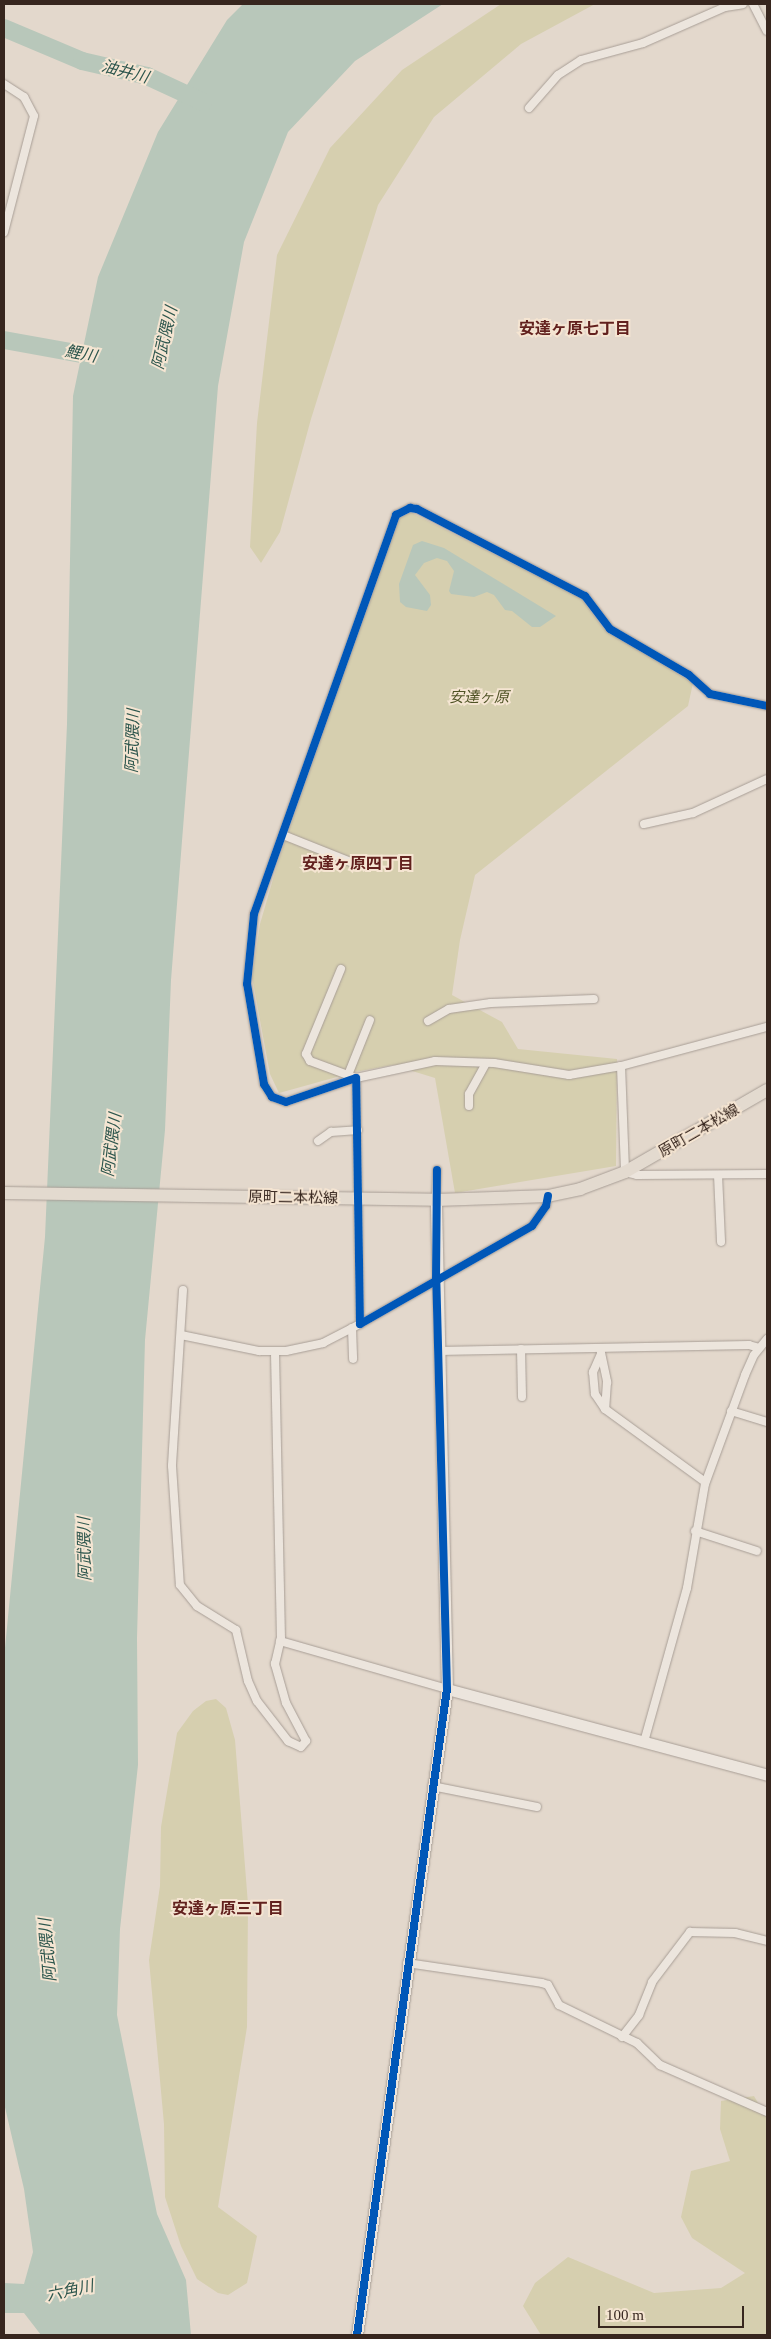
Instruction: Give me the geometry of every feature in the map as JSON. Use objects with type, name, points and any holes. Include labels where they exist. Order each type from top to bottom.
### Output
[{"type":"main road","name":"原町二本松線","points":[[4,1193],[358,1200],[436,1200],[548,1196],[580,1189],[625,1172],[767,1090]]},
{"type":"street","points":[[529,108],[558,75],[581,60],[643,43],[725,7],[743,4]]},
{"type":"street","points":[[753,4],[767,31]]},
{"type":"street","points":[[4,84],[24,97],[34,116],[4,232]]},
{"type":"street","points":[[767,706],[710,694],[689,675],[610,629],[586,596],[410,508],[396,515],[254,914],[247,980],[264,1084],[272,1097],[286,1102],[352,1076],[435,1061],[486,1063],[570,1074],[621,1066],[744,1036],[767,1027]]},
{"type":"street","points":[[644,824],[693,813],[767,779]]},
{"type":"street","points":[[283,835],[351,862]]},
{"type":"street","points":[[341,969],[306,1054],[310,1061],[352,1076]]},
{"type":"street","points":[[428,1021],[449,1009],[482,1004],[594,999]]},
{"type":"street","points":[[360,1324],[358,1130],[352,1076],[370,1020]]},
{"type":"street","points":[[468,1106],[469,1094],[486,1063]]},
{"type":"street","points":[[621,1066],[625,1172],[637,1175],[767,1174]]},
{"type":"street","points":[[318,1141],[330,1132],[358,1130]]},
{"type":"street","points":[[358,2335],[407,1963],[446,1689],[436,1281],[437,1170]]},
{"type":"street","points":[[718,1175],[721,1242]]},
{"type":"street","points":[[181,1334],[259,1351],[275,1351],[323,1343],[532,1226],[546,1206],[548,1196]]},
{"type":"street","points":[[183,1290],[172,1466],[180,1585],[197,1606],[236,1630],[248,1681],[258,1701],[288,1740],[301,1747],[306,1741],[286,1704],[276,1675],[275,1656],[280,1642],[275,1351]]},
{"type":"street","points":[[352,1328],[353,1359]]},
{"type":"street","points":[[644,1742],[688,1588],[695,1531],[705,1482],[731,1411],[759,1348],[767,1339]]},
{"type":"street","points":[[439,1351],[521,1349],[600,1351],[749,1345],[759,1348]]},
{"type":"street","points":[[521,1349],[522,1397]]},
{"type":"street","points":[[600,1351],[608,1382],[605,1409]]},
{"type":"street","points":[[600,1351],[593,1372],[595,1394],[605,1409],[705,1482]]},
{"type":"street","points":[[731,1411],[767,1422]]},
{"type":"street","points":[[695,1531],[757,1551]]},
{"type":"street","points":[[280,1642],[767,1776]]},
{"type":"street","points":[[432,1786],[537,1807]]},
{"type":"street","points":[[622,2037],[639,2015],[652,1982],[690,1932],[735,1933],[767,1941]]},
{"type":"street","points":[[407,1963],[542,1983],[548,1986],[559,2005],[622,2037],[637,2042],[660,2065],[767,2112]]},
{"type":"green space","points":[[501,4],[595,4],[521,44],[434,117],[378,205],[311,419],[280,532],[261,563],[250,547],[257,423],[277,255],[330,148],[402,70]]},
{"type":"green space","name":"安達ヶ原","points":[[408,511],[581,598],[603,628],[693,683],[688,706],[475,875],[460,940],[452,995],[502,1022],[518,1049],[617,1059],[616,1166],[455,1193],[435,1078],[393,1065],[355,1072],[279,1093],[270,1074],[252,977],[260,924],[278,862],[397,519]]},
{"type":"green space","points":[[216,1699],[226,1708],[235,1740],[248,1904],[247,2027],[218,2207],[257,2236],[247,2283],[228,2295],[218,2293],[197,2279],[181,2246],[165,2197],[164,2124],[149,1960],[160,1886],[161,1827],[177,1733],[193,1711],[206,1701]]},
{"type":"green space","points":[[754,2096],[767,2118],[767,2335],[541,2335],[523,2306],[535,2283],[568,2257],[654,2293],[721,2288],[745,2273],[692,2238],[681,2217],[691,2171],[730,2161],[720,2129],[721,2101]]},
{"type":"water","points":[[243,4],[443,4],[355,61],[288,132],[244,242],[218,386],[171,980],[165,1130],[145,1340],[137,1638],[138,1765],[120,1929],[117,2015],[157,2214],[186,2280],[191,2335],[41,2335],[24,2313],[4,2313],[4,2283],[24,2284],[33,2252],[24,2189],[4,2103],[4,1658],[45,1237],[67,724],[73,396],[98,277],[158,132],[227,20]]},
{"type":"water","points":[[422,541],[444,548],[556,616],[540,627],[532,627],[512,611],[505,610],[494,595],[487,592],[474,597],[451,594],[449,591],[454,571],[447,561],[437,558],[424,563],[415,575],[430,595],[431,605],[427,611],[406,607],[400,602],[399,584],[413,545]]},
{"type":"waterway","name":"油井川","points":[[4,28],[82,61],[147,76],[203,102]]},
{"type":"waterway","name":"鯉川","points":[[4,340],[104,358]]},
{"type":"cycle path","points":[[548,1196],[546,1206],[532,1226],[360,1324],[356,1078],[286,1102],[272,1097],[264,1084],[247,984],[254,914],[396,515],[410,508],[417,509],[585,596],[610,629],[689,675],[710,694],[767,706]]},
{"type":"cycle path","points":[[357,2335],[447,1689],[436,1281],[437,1170]]},
{"type":"district","name":"安達ヶ原七丁目","points":[[575,329]]},
{"type":"district","name":"安達ヶ原四丁目","points":[[358,864]]},
{"type":"district","name":"安達ヶ原三丁目","points":[[228,1909]]},
{"type":"water label","name":"阿武隈川","points":[[165,338]]},
{"type":"water label","name":"阿武隈川","points":[[133,741]]},
{"type":"water label","name":"阿武隈川","points":[[112,1145]]},
{"type":"water label","name":"阿武隈川","points":[[85,1549]]},
{"type":"water label","name":"阿武隈川","points":[[48,1950]]},
{"type":"water label","name":"六角川","points":[[70,2291]]}]
